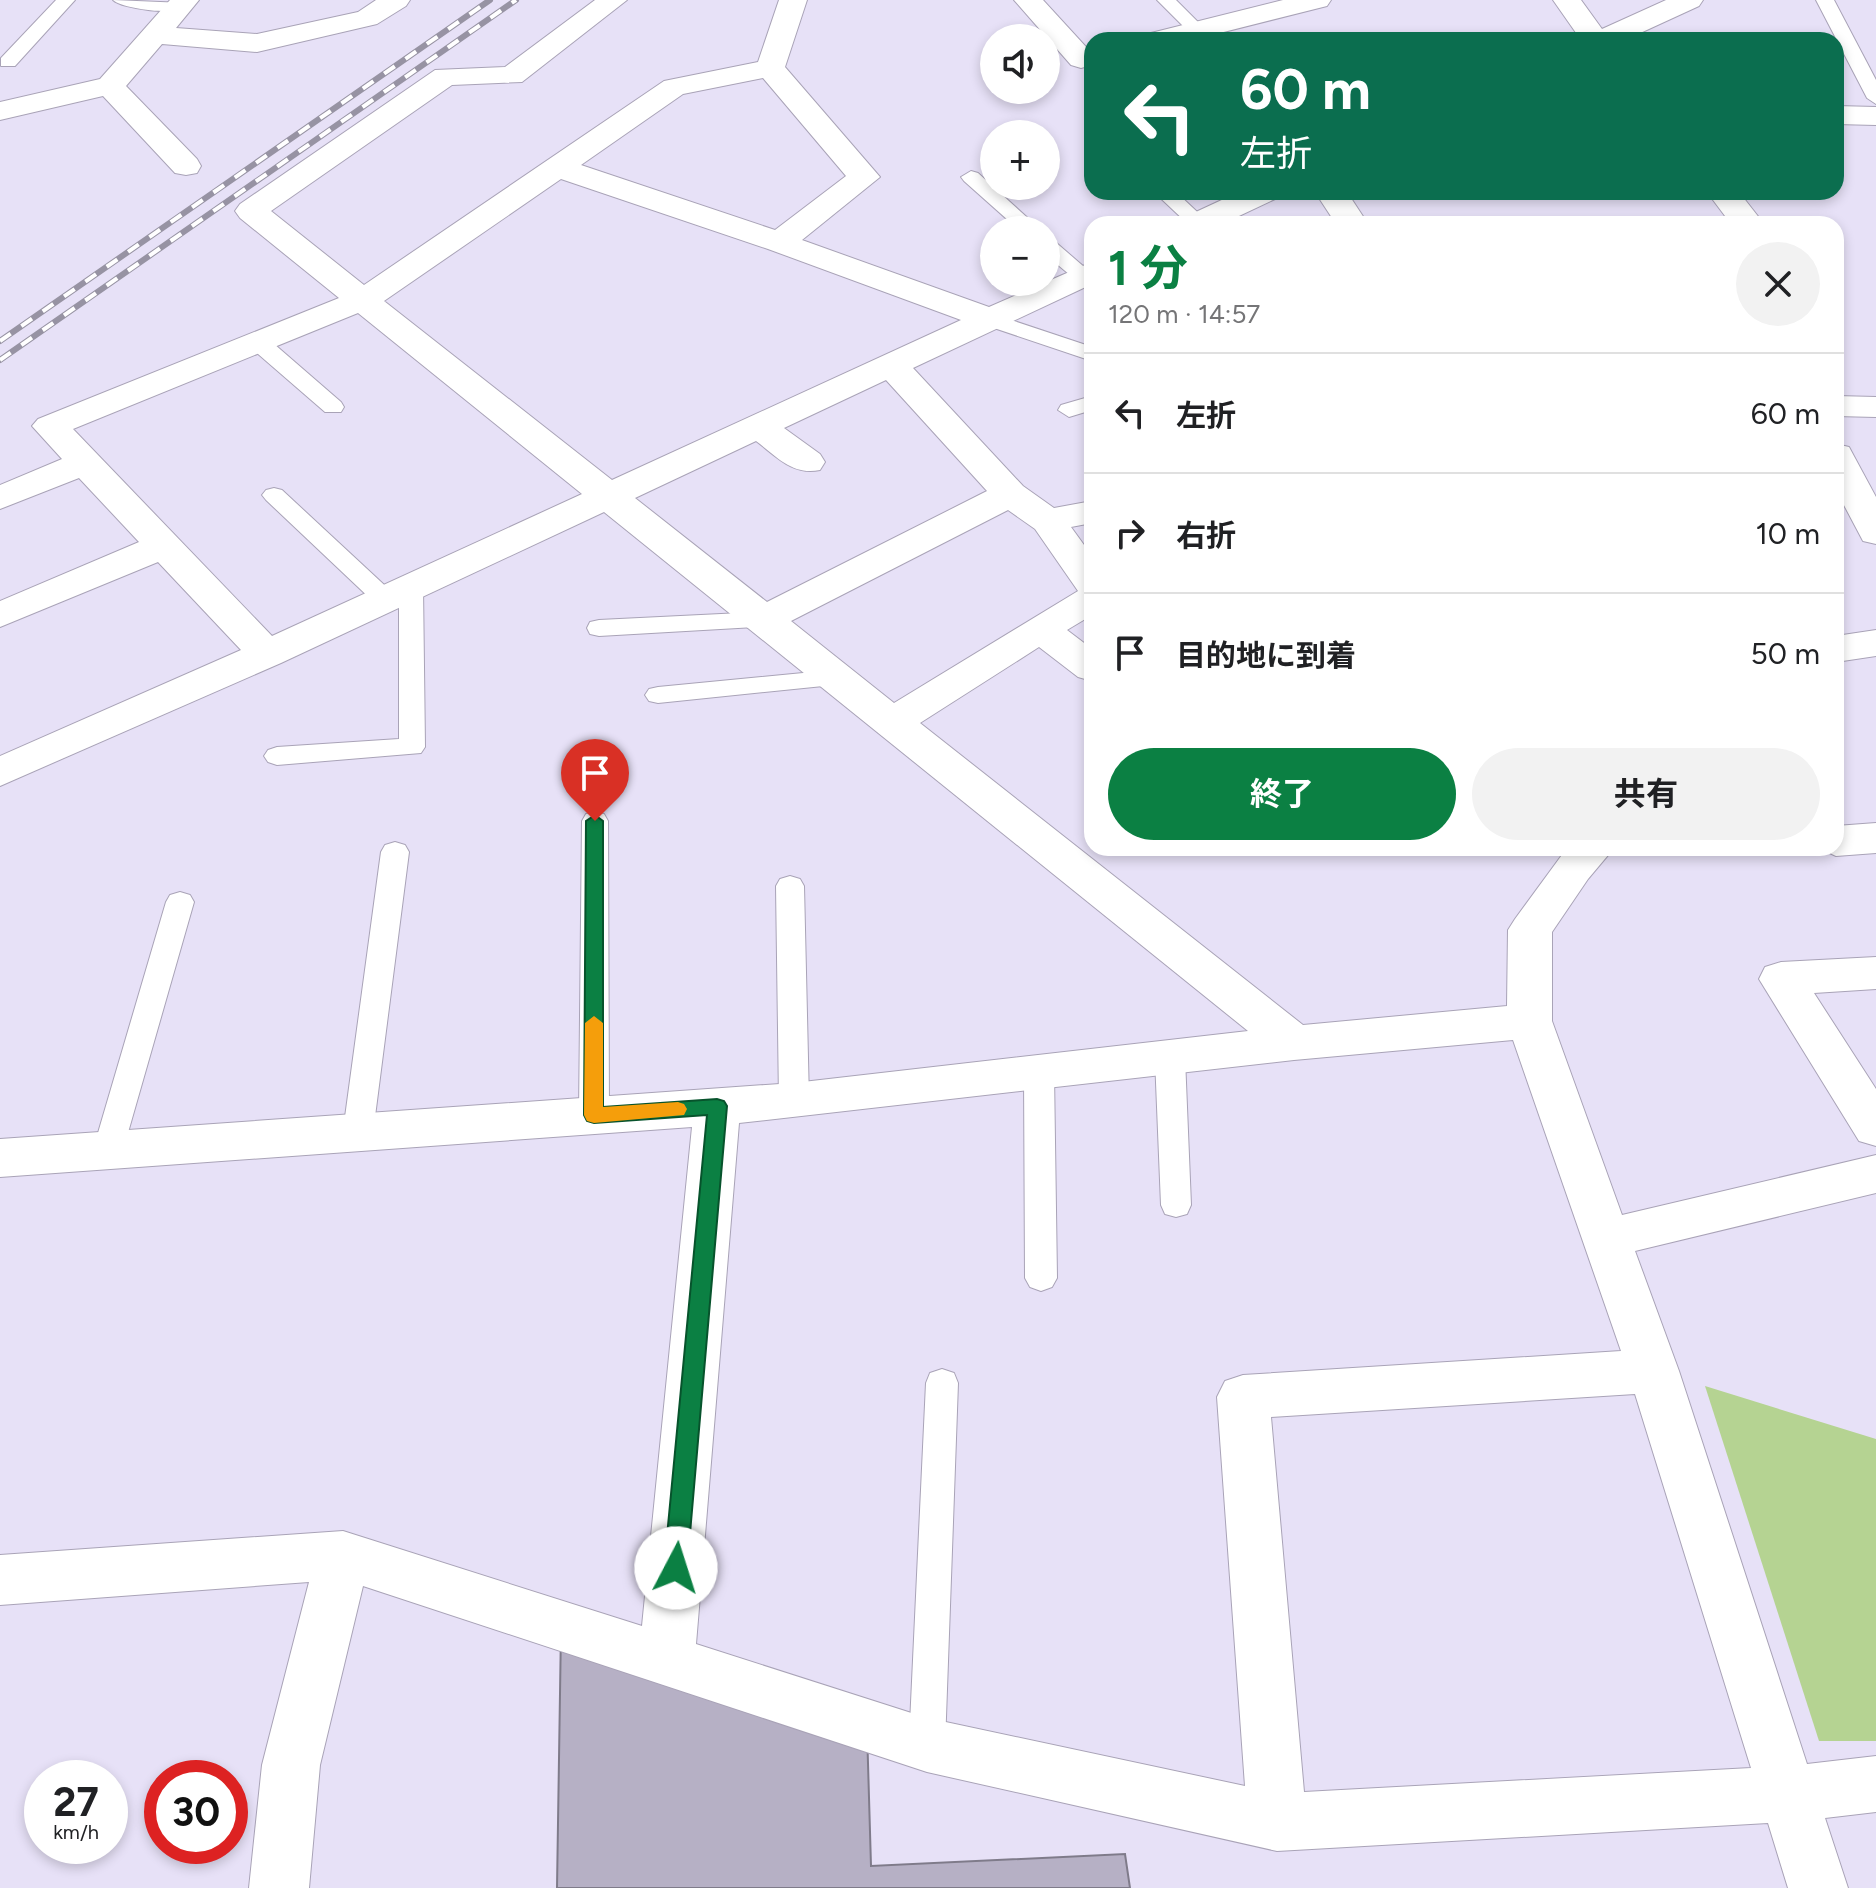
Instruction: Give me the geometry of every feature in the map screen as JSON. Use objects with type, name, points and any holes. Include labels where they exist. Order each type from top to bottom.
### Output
[{"type":"street","points":[[306,34],[336,0]]},
{"type":"street","points":[[154,35],[257,43],[367,18],[396,0]]},
{"type":"street","points":[[613,0],[512,76],[445,76],[251,211],[1294,1043]]},
{"type":"street","points":[[770,68],[793,0]]},
{"type":"street","points":[[1028,0],[1081,59],[1084,58]]},
{"type":"street","points":[[1567,0],[1592,32]]},
{"type":"street","points":[[1616,32],[1689,0]]},
{"type":"street","points":[[1189,32],[1311,1]]},
{"type":"street","points":[[0,111],[110,86],[181,4]]},
{"type":"street","points":[[267,654],[50,426],[365,299],[674,87],[770,68]]},
{"type":"street","points":[[770,68],[864,177],[779,242]]},
{"type":"street","points":[[110,86],[186,166]]},
{"type":"street","points":[[1844,115],[1876,116]]},
{"type":"street","points":[[556,167],[779,242],[990,319]]},
{"type":"street","points":[[1213,216],[1247,200]]},
{"type":"street","points":[[1729,200],[1742,216]]},
{"type":"street","points":[[0,772],[267,654],[1084,275]]},
{"type":"street","points":[[892,366],[1010,494],[1048,521],[1084,572]]},
{"type":"street","points":[[1844,406],[1876,407]]},
{"type":"street","points":[[759,426],[807,462]]},
{"type":"street","points":[[0,498],[87,462]]},
{"type":"street","points":[[1844,471],[1876,533]]},
{"type":"street","points":[[762,620],[1010,494]]},
{"type":"street","points":[[1048,521],[1084,514]]},
{"type":"street","points":[[0,615],[164,545]]},
{"type":"street","points":[[893,722],[1084,604]]},
{"type":"street","points":[[1040,629],[1084,662]]},
{"type":"street","points":[[1844,648],[1876,643]]},
{"type":"street","points":[[1844,840],[1876,838]]},
{"type":"street","points":[[1585,856],[1573,868],[1530,930],[1529,1021],[1653,1371],[1818,1888]]},
{"type":"street","points":[[1876,973],[1781,979],[1876,1128]]},
{"type":"street","points":[[0,1158],[794,1101],[1294,1043],[1529,1021]]},
{"type":"street","points":[[667,1660],[717,1106]]},
{"type":"street","points":[[1608,1238],[1876,1174]]},
{"type":"street","points":[[1277,1822],[1243,1397],[1653,1371]]},
{"type":"street","points":[[279,1888],[291,1765],[343,1555]]},
{"type":"street","points":[[0,1580],[343,1555],[927,1745],[1277,1822],[1789,1794],[1876,1784]]},
{"type":"lane","points":[[8,62],[66,0]]},
{"type":"lane","points":[[122,0],[181,4]]},
{"type":"lane","points":[[1166,0],[1197,30]]},
{"type":"lane","points":[[1825,0],[1842,32]]},
{"type":"lane","points":[[1844,37],[1876,98]]},
{"type":"lane","points":[[971,177],[1015,216]]},
{"type":"lane","points":[[1173,200],[1190,216]]},
{"type":"lane","points":[[1060,254],[1084,272]]},
{"type":"lane","points":[[990,319],[1084,351]]},
{"type":"lane","points":[[258,342],[333,407]]},
{"type":"lane","points":[[1069,410],[1084,405]]},
{"type":"lane","points":[[274,495],[398,593],[412,747],[277,756]]},
{"type":"lane","points":[[599,628],[762,620]]},
{"type":"lane","points":[[658,695],[834,678]]},
{"type":"lane","points":[[594,1115],[595,821]]},
{"type":"lane","points":[[358,1132],[395,852]]},
{"type":"lane","points":[[790,886],[794,1101]]},
{"type":"lane","points":[[108,1150],[180,902]]},
{"type":"lane","points":[[1170,1058],[1176,1205]]},
{"type":"lane","points":[[1039,1073],[1041,1278]]},
{"type":"lane","points":[[927,1745],[942,1383]]},
{"type":"green space","points":[[1705,1386],[1876,1439],[1876,1741],[1819,1741]]},
{"type":"building","points":[[561,1629],[867,1729],[871,1866],[1125,1854],[1130,1888],[557,1888]]},
{"type":"railway","points":[[0,341],[490,0]]},
{"type":"railway","points":[[0,360],[516,0]]},
{"type":"slow traffic","points":[[594,1023],[594,1115],[678,1109]]},
{"type":"route","points":[[595,821],[594,1115],[717,1106],[676,1568]]}]
